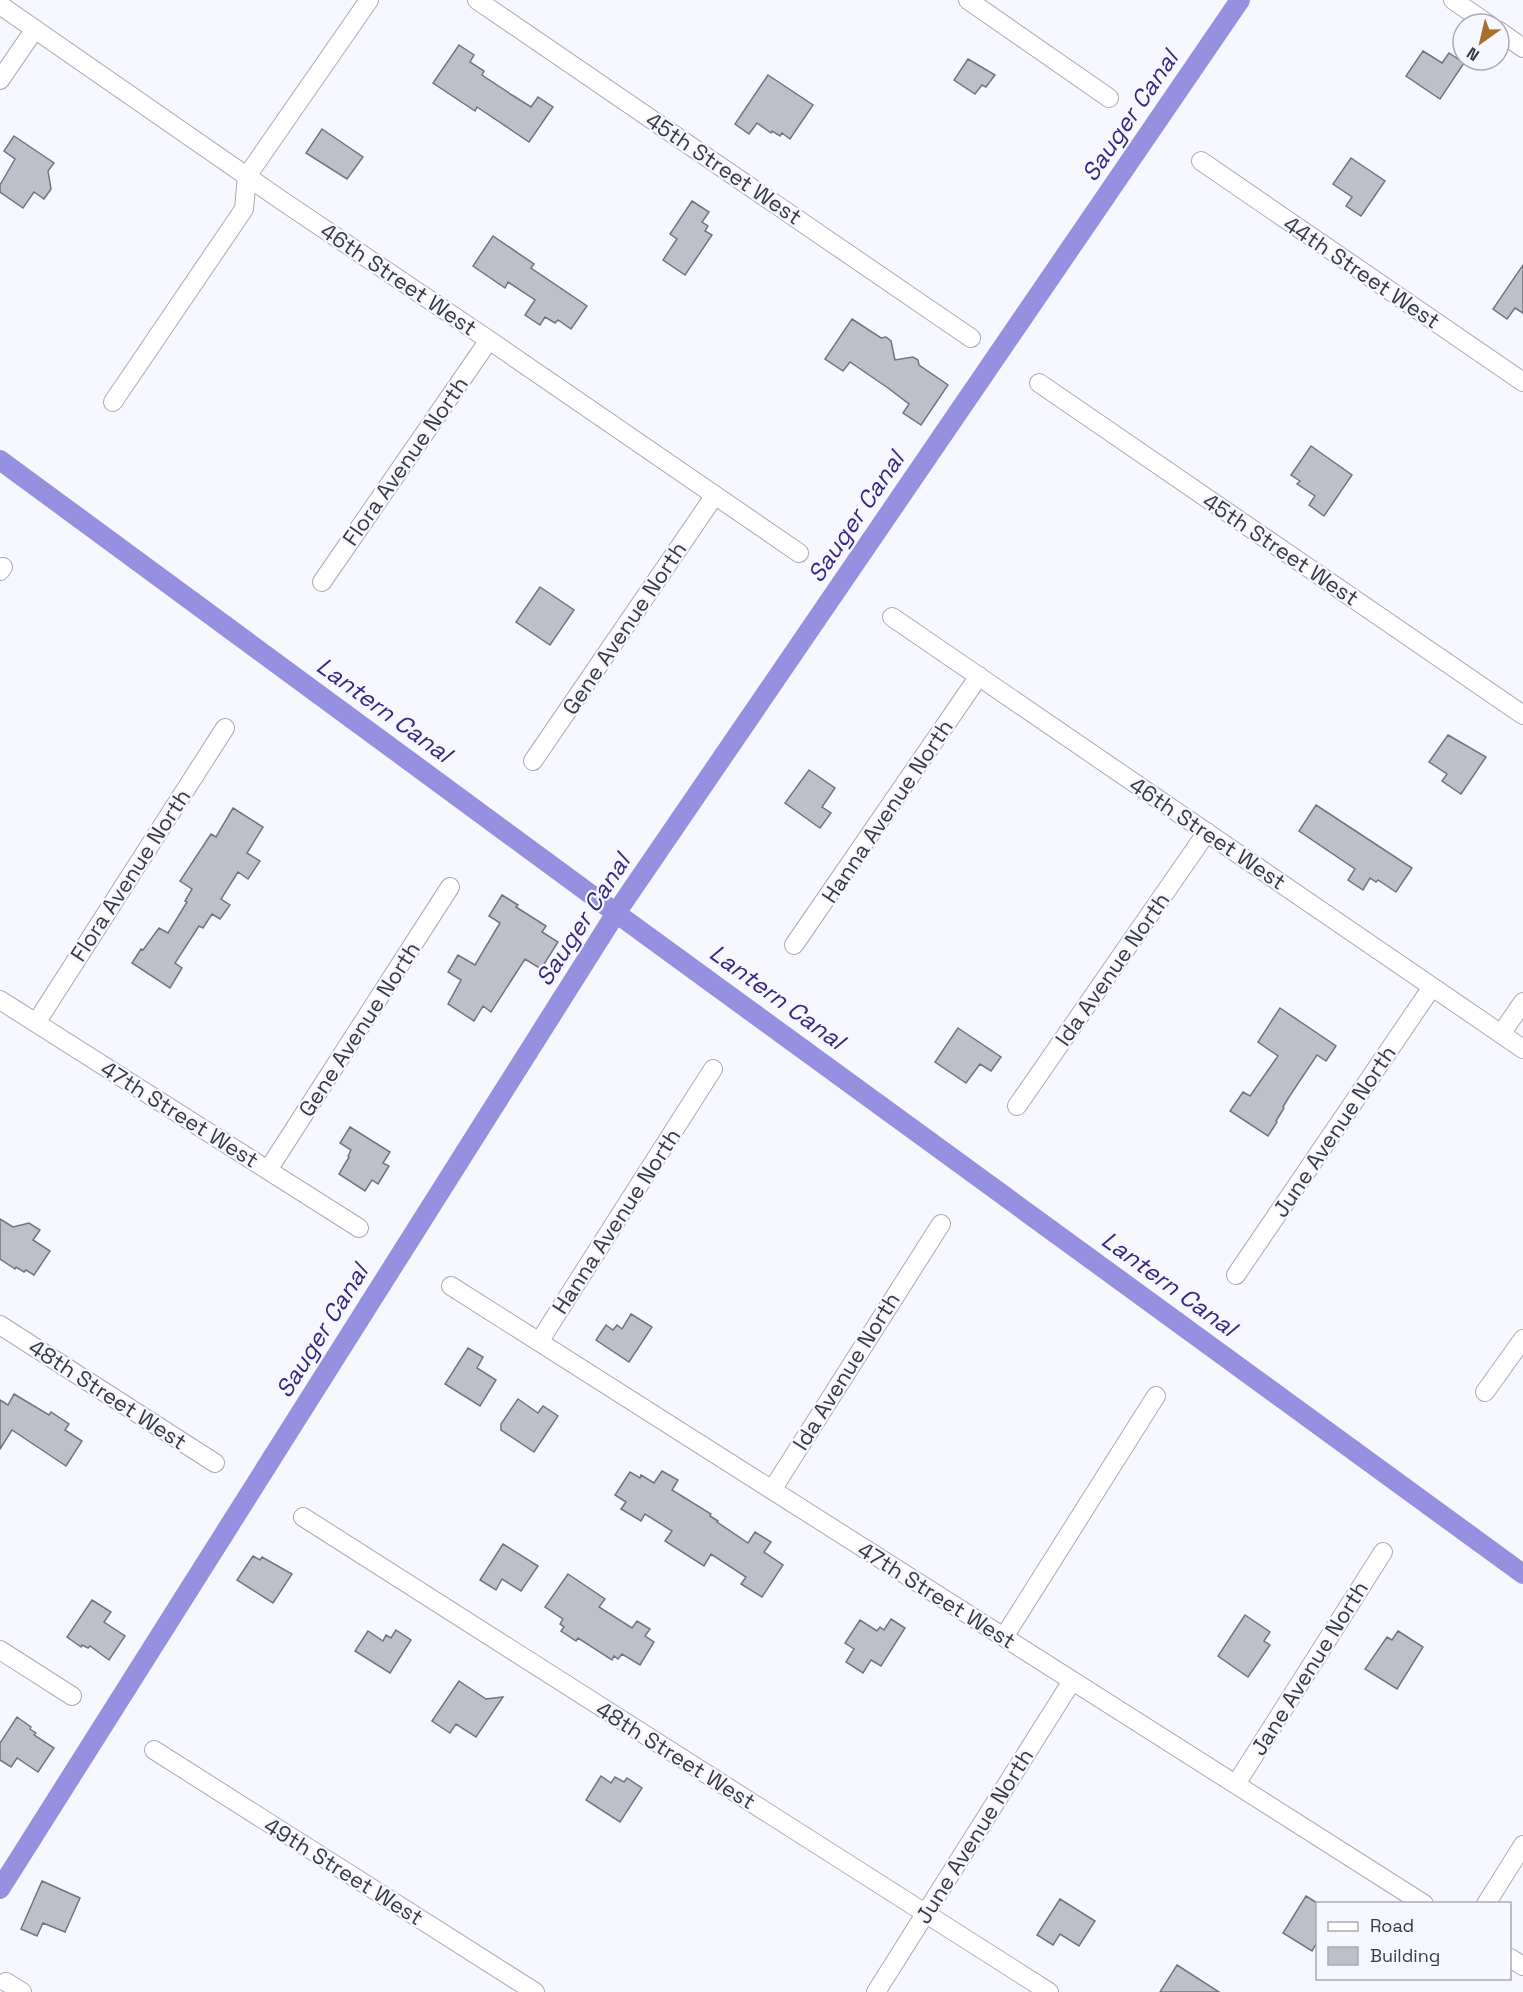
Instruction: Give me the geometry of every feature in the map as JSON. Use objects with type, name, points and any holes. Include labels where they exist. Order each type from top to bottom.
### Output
[{"type":"street","points":[[113,402],[244,209],[247,176],[369,0]]},
{"type":"street","name":"45th Street West","points":[[477,0],[971,338]]},
{"type":"street","points":[[968,0],[1109,98]]},
{"type":"street","points":[[1453,0],[1470,12]]},
{"type":"street","name":"46th Street West","points":[[0,5],[799,553]]},
{"type":"street","points":[[0,80],[35,29]]},
{"type":"street","name":"44th Street West","points":[[1201,161],[1523,382]]},
{"type":"street","name":"Flora Avenue North","points":[[322,582],[489,340]]},
{"type":"street","name":"45th Street West","points":[[1039,383],[1523,715]]},
{"type":"street","name":"Gene Avenue North","points":[[533,761],[715,495]]},
{"type":"street","name":"46th Street West","points":[[892,617],[1523,1049]]},
{"type":"street","name":"Hanna Avenue North","points":[[794,945],[979,676]]},
{"type":"street","name":"Flora Avenue North","points":[[36,1023],[225,728]]},
{"type":"street","name":"Ida Avenue North","points":[[1017,1106],[1207,832]]},
{"type":"street","name":"Gene Avenue North","points":[[268,1170],[450,887]]},
{"type":"street","name":"June Avenue North","points":[[1236,1275],[1432,987]]},
{"type":"street","name":"47th Street West","points":[[0,1000],[360,1228]]},
{"type":"street","points":[[1501,1034],[1523,1002]]},
{"type":"street","name":"Hanna Avenue North","points":[[539,1342],[713,1069]]},
{"type":"street","name":"Ida Avenue North","points":[[772,1490],[903,1280],[941,1224]]},
{"type":"street","name":"47th Street West","points":[[451,1287],[1421,1902]]},
{"type":"street","name":"48th Street West","points":[[0,1325],[215,1463]]},
{"type":"street","points":[[1485,1392],[1523,1339]]},
{"type":"street","points":[[1004,1637],[1156,1396]]},
{"type":"street","name":"48th Street West","points":[[303,1517],[1049,1992]]},
{"type":"street","name":"Jane Avenue North","points":[[1236,1784],[1383,1552]]},
{"type":"street","points":[[0,1650],[72,1696]]},
{"type":"street","name":"June Avenue North","points":[[876,1992],[1072,1681]]},
{"type":"street","name":"49th Street West","points":[[154,1750],[535,1992]]},
{"type":"street","points":[[1487,1902],[1523,1845]]},
{"type":"street","points":[[6,1982],[22,1992]]},
{"type":"building","points":[[459,45],[474,55],[470,62],[484,71],[482,75],[512,95],[531,107],[538,97],[553,107],[529,142],[477,107],[475,111],[433,83]]},
{"type":"building","points":[[1423,51],[1442,63],[1449,53],[1451,54],[1451,72],[1458,72],[1440,99],[1406,76]]},
{"type":"building","points":[[968,59],[995,75],[986,87],[982,85],[975,94],[954,80]]},
{"type":"building","points":[[768,75],[813,105],[790,139],[782,133],[780,136],[772,131],[771,133],[757,123],[749,134],[735,124]]},
{"type":"building","points":[[322,129],[363,157],[347,179],[306,153]]},
{"type":"building","points":[[14,136],[54,163],[48,171],[51,189],[44,199],[34,192],[23,208],[0,192],[0,185],[15,159],[4,151]]},
{"type":"building","points":[[1351,158],[1385,181],[1361,216],[1346,206],[1352,197],[1333,184]]},
{"type":"building","points":[[692,201],[709,212],[702,222],[708,226],[705,231],[712,235],[685,275],[663,260],[677,239],[670,234]]},
{"type":"building","points":[[493,236],[534,264],[531,268],[587,306],[571,329],[558,320],[555,323],[545,317],[540,325],[525,315],[535,300],[508,282],[505,288],[473,266]]},
{"type":"building","points":[[1523,265],[1523,313],[1515,308],[1507,319],[1493,309]]},
{"type":"building","points":[[852,319],[881,338],[886,337],[891,341],[895,360],[913,357],[918,360],[919,365],[948,385],[921,425],[903,413],[909,404],[888,388],[850,362],[843,371],[825,359]]},
{"type":"building","points":[[1311,446],[1352,475],[1324,516],[1309,505],[1315,496],[1297,484],[1300,481],[1291,475]]},
{"type":"building","points":[[540,587],[574,610],[550,645],[516,622]]},
{"type":"building","points":[[1448,735],[1486,757],[1461,794],[1442,781],[1447,774],[1429,762]]},
{"type":"building","points":[[809,770],[835,788],[822,807],[831,813],[820,828],[785,803]]},
{"type":"building","points":[[1316,805],[1412,868],[1396,892],[1378,880],[1376,882],[1370,878],[1363,890],[1348,880],[1355,869],[1299,831]]},
{"type":"building","points":[[233,808],[263,827],[247,853],[260,861],[248,879],[238,872],[221,899],[230,905],[220,919],[212,914],[203,928],[199,926],[175,963],[182,968],[170,988],[132,963],[159,928],[168,933],[187,902],[185,901],[192,889],[180,881],[211,834],[216,837]]},
{"type":"building","points":[[502,895],[546,926],[542,932],[558,942],[541,969],[525,959],[491,1012],[483,1006],[474,1021],[448,1004],[461,980],[448,972],[458,955],[475,965],[500,923],[489,916]]},
{"type":"building","points":[[1280,1008],[1336,1046],[1326,1061],[1317,1055],[1289,1097],[1268,1136],[1230,1111],[1243,1092],[1250,1096],[1278,1056],[1258,1042]]},
{"type":"building","points":[[958,1028],[1001,1057],[991,1071],[980,1064],[966,1083],[935,1062]]},
{"type":"building","points":[[350,1127],[390,1152],[383,1163],[389,1166],[378,1184],[372,1180],[365,1191],[339,1174],[351,1150],[340,1143]]},
{"type":"building","points":[[0,1219],[13,1227],[29,1223],[40,1230],[33,1240],[50,1251],[34,1275],[26,1270],[24,1272],[16,1267],[15,1269],[0,1259]]},
{"type":"building","points":[[631,1314],[652,1327],[629,1362],[596,1340],[606,1325],[613,1330],[617,1325],[622,1329]]},
{"type":"building","points":[[468,1348],[483,1357],[477,1368],[496,1380],[480,1406],[445,1384]]},
{"type":"building","points":[[14,1394],[49,1415],[51,1412],[69,1424],[65,1430],[82,1441],[66,1466],[12,1430],[0,1449],[0,1400],[8,1405]]},
{"type":"building","points":[[518,1399],[538,1413],[543,1406],[558,1416],[534,1452],[501,1430],[501,1424]]},
{"type":"building","points":[[662,1471],[678,1480],[672,1490],[711,1514],[710,1516],[717,1522],[748,1543],[755,1532],[771,1542],[764,1552],[783,1565],[762,1597],[741,1584],[746,1577],[711,1554],[704,1566],[665,1541],[672,1531],[645,1514],[641,1521],[621,1509],[626,1502],[615,1495],[630,1472],[640,1478],[641,1475],[654,1483]]},
{"type":"building","points":[[503,1544],[538,1566],[521,1591],[502,1579],[496,1590],[480,1580]]},
{"type":"building","points":[[253,1556],[260,1560],[262,1557],[292,1574],[273,1603],[237,1580]]},
{"type":"building","points":[[568,1574],[605,1599],[599,1607],[632,1628],[637,1621],[650,1629],[645,1636],[654,1642],[640,1665],[622,1654],[618,1659],[614,1656],[612,1660],[578,1638],[576,1641],[561,1631],[564,1627],[560,1624],[563,1619],[545,1607]]},
{"type":"building","points":[[92,1600],[111,1612],[104,1622],[125,1636],[109,1660],[90,1646],[88,1648],[82,1645],[81,1647],[67,1637]]},
{"type":"building","points":[[1245,1615],[1270,1632],[1264,1641],[1270,1645],[1248,1677],[1218,1656]]},
{"type":"building","points":[[891,1619],[905,1628],[881,1666],[871,1660],[863,1673],[846,1662],[854,1649],[845,1643],[860,1620],[877,1631],[880,1627],[884,1630]]},
{"type":"building","points":[[396,1630],[411,1640],[390,1673],[355,1651],[368,1631],[383,1641],[386,1635],[391,1638]]},
{"type":"building","points":[[1398,1631],[1423,1647],[1397,1689],[1365,1669],[1387,1637],[1392,1640]]},
{"type":"building","points":[[459,1681],[486,1699],[503,1697],[476,1737],[456,1724],[450,1733],[432,1721]]},
{"type":"building","points":[[17,1717],[31,1727],[30,1729],[36,1733],[34,1735],[54,1748],[38,1772],[17,1758],[11,1767],[0,1760],[0,1743]]},
{"type":"building","points":[[601,1776],[611,1783],[615,1777],[624,1782],[627,1778],[642,1788],[620,1822],[586,1800]]},
{"type":"building","points":[[42,1881],[80,1898],[65,1932],[43,1923],[37,1936],[21,1929]]},
{"type":"building","points":[[1306,1896],[1316,1902],[1316,1944],[1312,1951],[1283,1933]]},
{"type":"building","points":[[1060,1899],[1095,1921],[1079,1946],[1060,1934],[1053,1945],[1037,1935]]},
{"type":"building","points":[[1177,1965],[1219,1992],[1160,1992]]},
{"type":"waterway","name":"Sauger Canal","points":[[0,1889],[616,913],[1240,0]]},
{"type":"waterway","name":"Lantern Canal","points":[[0,460],[616,913],[1523,1574]]}]
